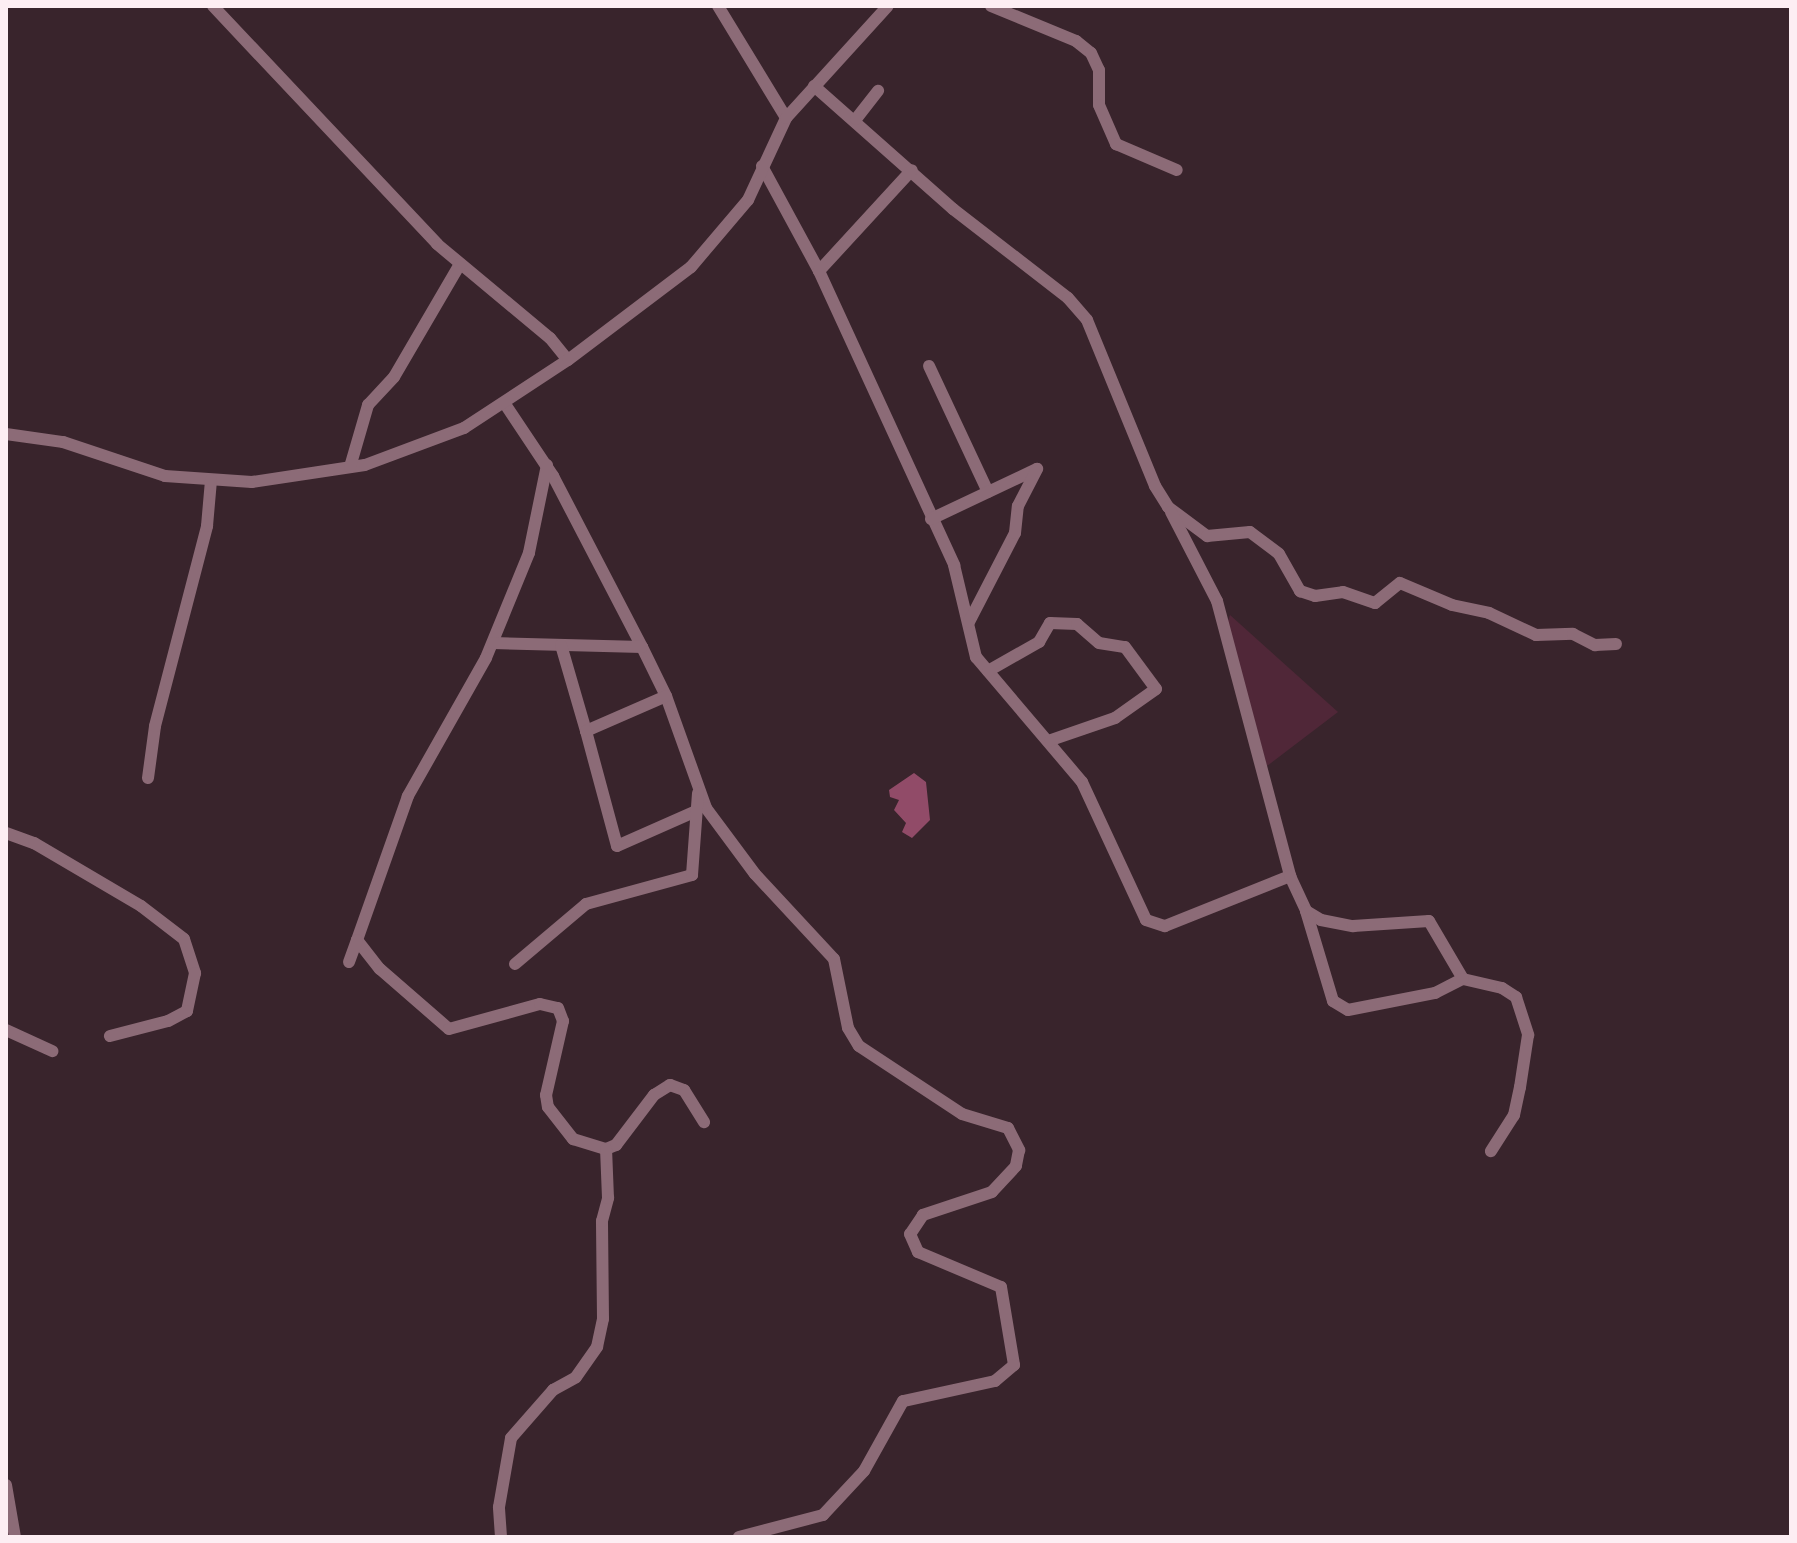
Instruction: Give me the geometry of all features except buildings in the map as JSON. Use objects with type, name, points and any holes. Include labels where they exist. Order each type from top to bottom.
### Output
[{"type":"street","points":[[213,6],[460,264],[550,338],[568,360]]},
{"type":"street","points":[[718,6],[786,118]]},
{"type":"street","points":[[6,434],[63,442],[165,476],[275,480],[350,467],[464,428],[568,360],[691,267],[743,207],[786,118],[888,6]]},
{"type":"street","points":[[991,6],[1076,41],[1091,53],[1099,70],[1099,105],[1116,144],[1177,170]]},
{"type":"street","points":[[814,86],[856,119],[1031,273],[1068,298],[1087,320],[1107,376],[1168,507],[1217,601],[1290,876],[1306,911],[1333,1001],[1348,1010],[1435,993],[1463,979]]},
{"type":"street","points":[[856,119],[878,91]]},
{"type":"street","points":[[762,166],[819,271],[964,591],[976,657],[1051,740],[1089,793],[1151,925],[1165,926],[1290,876]]},
{"type":"street","points":[[819,271],[912,170]]},
{"type":"street","points":[[350,467],[368,405],[394,377],[460,264]]},
{"type":"street","points":[[929,366],[988,492]]},
{"type":"street","points":[[505,404],[547,465],[642,647],[666,696],[698,793],[755,874],[834,959],[848,1028],[859,1046],[962,1114],[1008,1128],[1019,1150],[1016,1166],[992,1192],[923,1215],[910,1234],[918,1252],[1001,1287],[1014,1365],[995,1381],[903,1401],[864,1471],[823,1515],[739,1537]]},
{"type":"street","points":[[349,962],[408,796],[493,643],[529,553],[547,465]]},
{"type":"street","points":[[931,519],[1037,469],[1018,506],[1015,533],[969,622]]},
{"type":"street","points":[[148,778],[155,726],[207,526],[211,480]]},
{"type":"street","points":[[1168,507],[1207,536],[1240,529],[1250,532],[1279,554],[1300,591],[1315,596],[1343,592],[1375,603],[1400,583],[1452,605],[1489,613],[1536,635],[1573,634],[1595,645],[1616,644]]},
{"type":"street","points":[[988,671],[1039,642],[1050,623],[1077,624],[1099,643],[1125,647],[1156,689],[1115,718],[1051,740]]},
{"type":"street","points":[[493,643],[642,647]]},
{"type":"street","points":[[561,645],[617,846],[696,811]]},
{"type":"street","points":[[586,731],[666,696]]},
{"type":"street","points":[[515,964],[586,904],[692,875],[698,793]]},
{"type":"street","points":[[6,833],[34,843],[141,906],[184,939],[195,973],[187,1011],[168,1021],[110,1036]]},
{"type":"street","points":[[1306,911],[1321,920],[1353,926],[1429,921],[1463,979],[1516,997],[1528,1035],[1514,1115],[1491,1151]]},
{"type":"street","points":[[357,940],[380,969],[449,1029],[540,1004],[558,1008],[563,1021],[546,1095],[548,1107],[573,1139],[606,1149],[616,1145],[654,1095],[670,1085],[684,1090],[704,1122]]},
{"type":"street","points":[[6,1030],[52,1051]]},
{"type":"street","points":[[501,1537],[499,1507],[511,1438],[553,1390],[576,1377],[597,1347],[603,1319],[602,1221],[608,1198],[606,1149]]},
{"type":"street","points":[[6,1485],[15,1537]]},
{"type":"shaded area","points":[[1230,615],[1338,712],[1267,766],[1227,624]]},
{"type":"shaded area","points":[[914,773],[926,782],[930,820],[912,838],[902,832],[906,823],[894,810],[899,800],[890,797],[889,790]]}]
